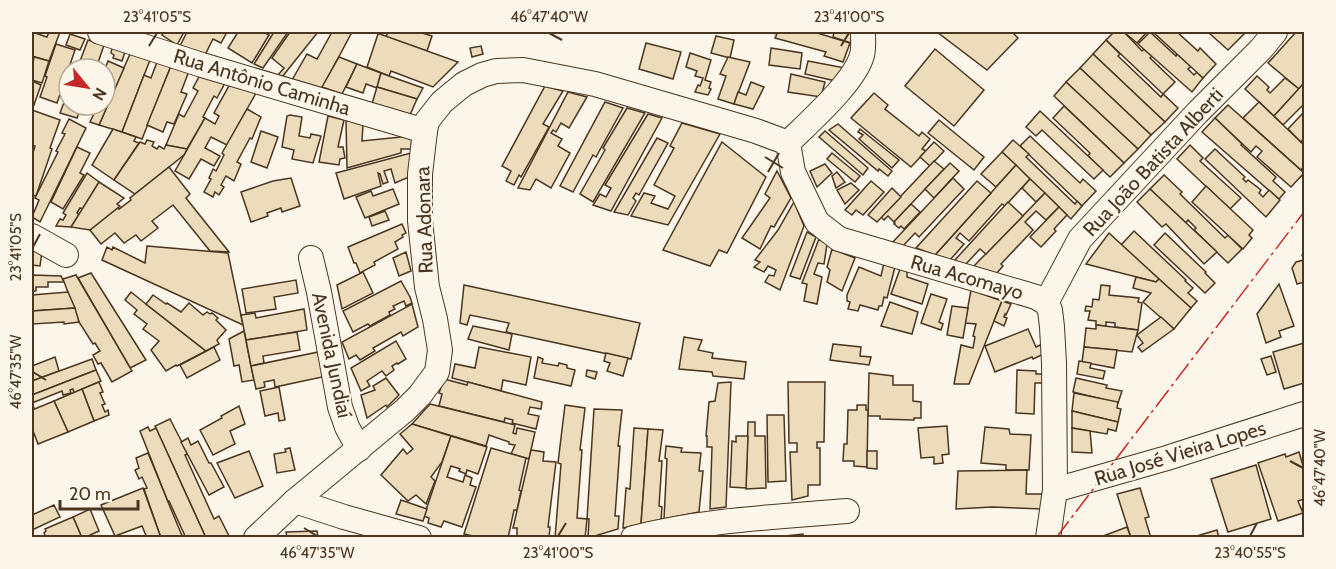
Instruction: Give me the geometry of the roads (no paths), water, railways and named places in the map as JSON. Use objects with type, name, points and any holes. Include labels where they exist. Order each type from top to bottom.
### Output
[{"type":"street","name":"Rua Antônio Caminha","points":[[100,32],[425,132]]},
{"type":"street","points":[[788,143],[848,80],[861,56],[863,32]]},
{"type":"street","name":"Rua João Batista Alberti","points":[[1046,303],[1080,239],[1275,32]]},
{"type":"street","name":"Rua Adonara","points":[[256,537],[295,501],[405,410],[420,395],[437,372],[440,350],[428,287],[420,220],[420,174],[428,121],[442,102],[464,84],[496,71],[523,70],[595,84],[756,131],[788,143]]},
{"type":"street","name":"Rua Acomayo","points":[[788,143],[793,172],[817,222],[839,239],[1036,297],[1046,303],[1050,310],[1054,363],[1055,490],[1048,537]]},
{"type":"street","points":[[32,236],[66,255]]},
{"type":"street","name":"Avenida Jundiaí","points":[[311,258],[340,407],[347,427],[359,449]]},
{"type":"street","name":"Rua José Vieira Lopes","points":[[1055,490],[1167,458],[1305,414]]},
{"type":"street","points":[[295,501],[419,537]]},
{"type":"street","points":[[633,537],[715,523],[848,511]]}]
